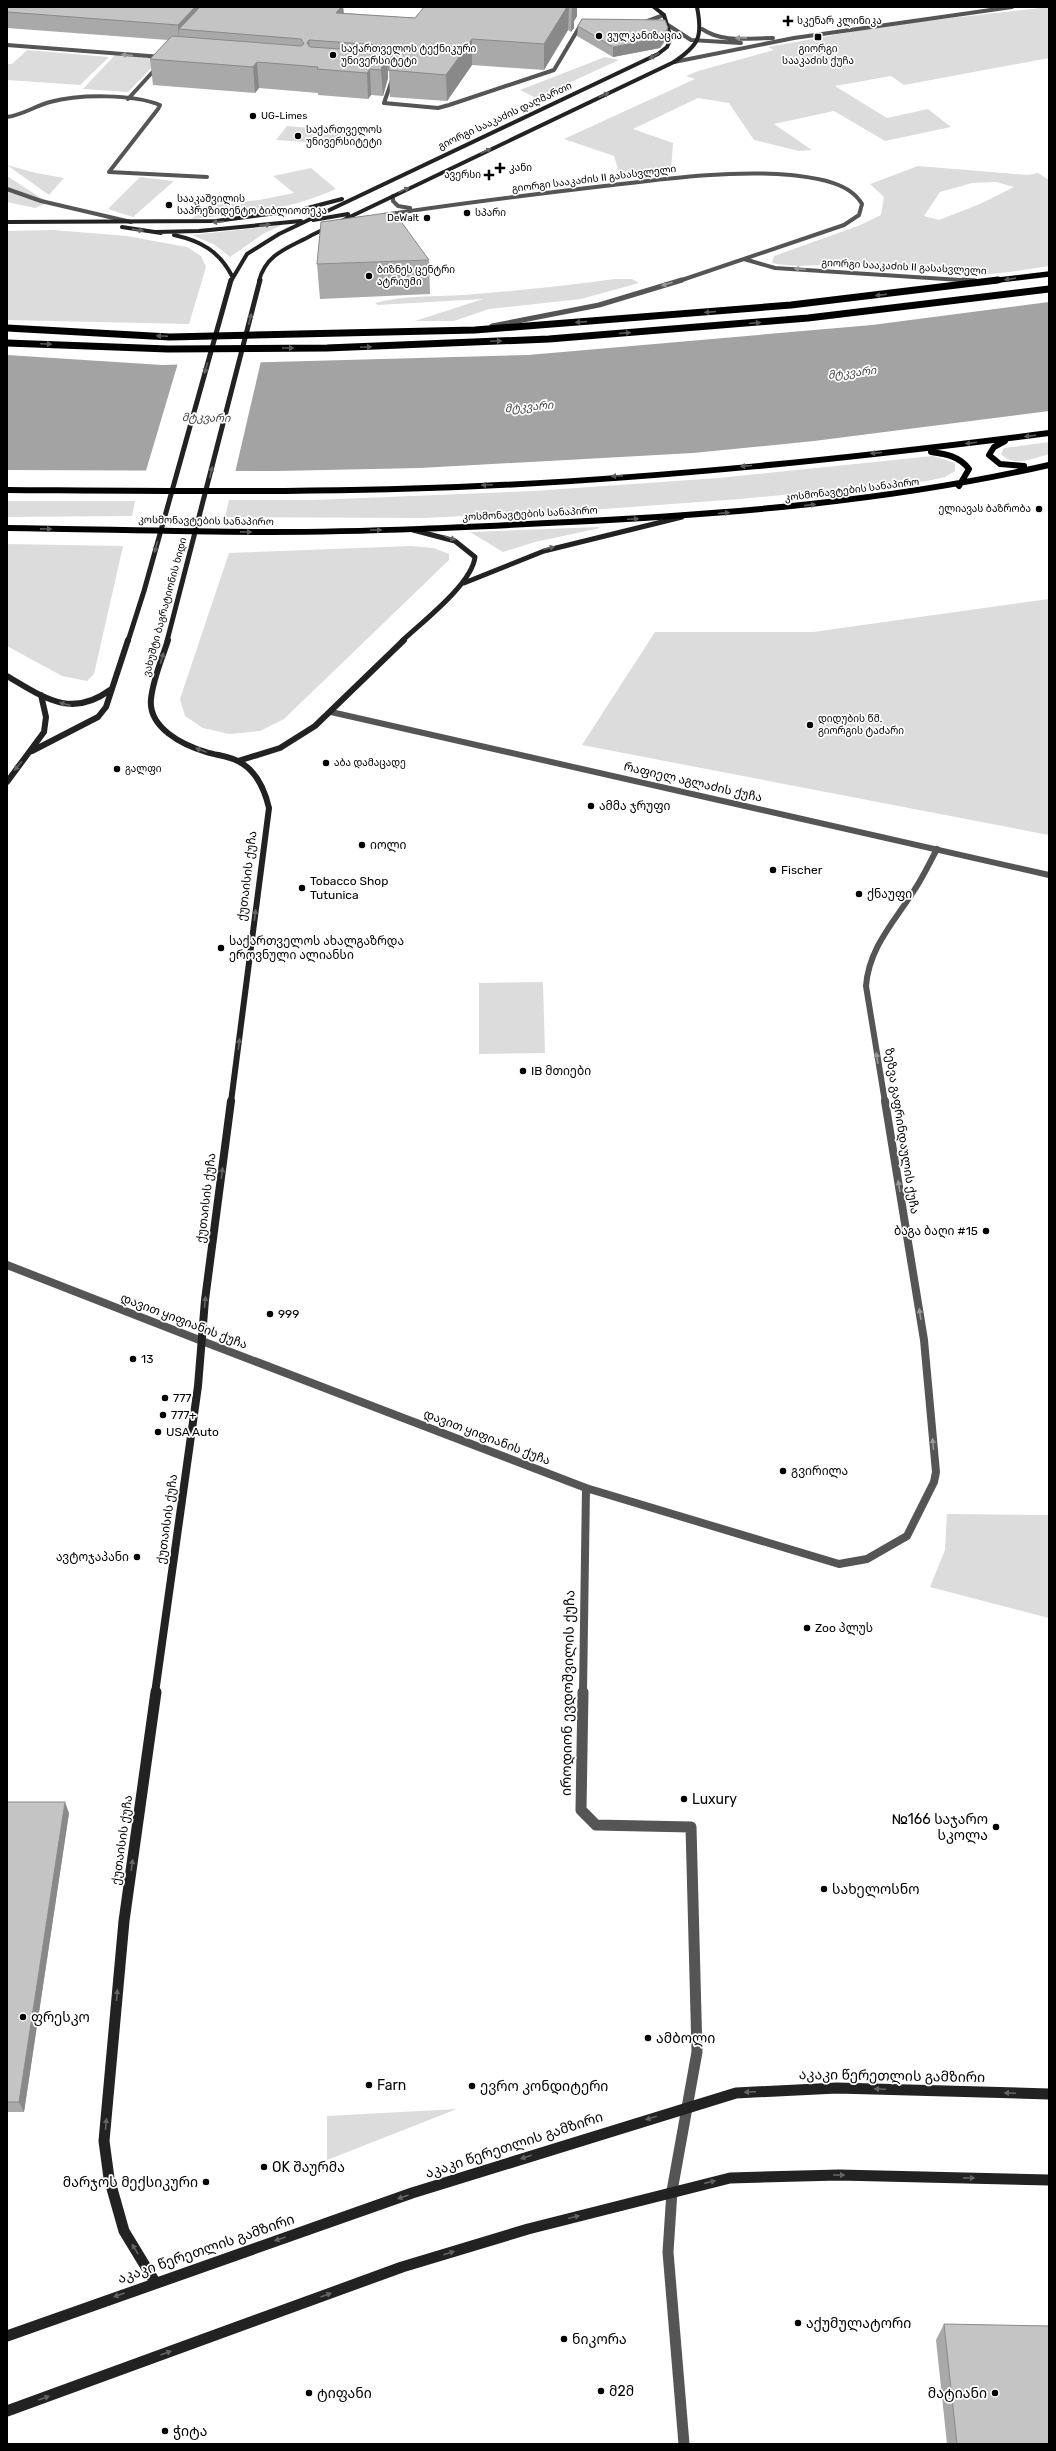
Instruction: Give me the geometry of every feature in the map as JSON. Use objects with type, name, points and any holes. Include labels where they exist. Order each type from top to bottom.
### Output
[{"type":"highway","points":[[7,328],[170,337],[475,330],[791,305],[1049,274]]},
{"type":"highway","points":[[7,343],[176,349],[327,348],[549,339],[808,318],[1049,289]]},
{"type":"main road","name":"გიორგი სააკაძის დაღმართი","points":[[232,276],[247,254],[265,242],[366,191],[658,54],[670,42],[671,38],[664,15],[654,7]]},
{"type":"main road","points":[[697,7],[702,29]]},
{"type":"main road","name":"გიორგი სააკაძის დაღმართი","points":[[263,267],[268,260],[284,250],[369,207],[674,62],[689,52],[698,41],[702,29]]},
{"type":"main road","points":[[7,222],[211,223],[250,219],[306,209],[366,191]]},
{"type":"main road","name":"გიორგი სააკაძის დაღმართი","points":[[306,221],[339,216],[369,207]]},
{"type":"main road","points":[[156,232],[199,231],[306,221]]},
{"type":"main road","points":[[92,223],[156,232],[203,243],[217,252],[228,267],[232,276]]},
{"type":"main road","name":"ვახუშტი ბაგრატიონის ხიდი","points":[[238,761],[185,743],[163,730],[154,719],[150,709],[263,267]]},
{"type":"main road","name":"ვახუშტი ბაგრატიონის ხიდი","points":[[32,751],[98,717],[106,707],[144,592],[232,276]]},
{"type":"main road","points":[[7,490],[284,492],[500,484],[737,467],[914,450],[1049,433]]},
{"type":"main road","points":[[1010,438],[994,447],[989,455],[991,459],[1010,466],[1041,467]]},
{"type":"main road","points":[[914,450],[941,453],[961,459],[969,468],[968,474],[959,486]]},
{"type":"main road","name":"კოსმონავტების სანაპირო","points":[[7,528],[269,532],[412,530],[685,516],[882,497],[959,486],[1049,465]]},
{"type":"main road","points":[[462,584],[495,567],[541,550],[685,516]]},
{"type":"main road","points":[[238,761],[280,748],[314,726],[331,712],[462,584],[474,566],[475,557],[470,549],[450,538],[412,530]]},
{"type":"main road","points":[[7,676],[41,695],[76,706],[88,705],[99,700],[112,688]]},
{"type":"main road","points":[[7,782],[32,751],[44,732],[46,717],[41,695]]},
{"type":"main road","name":"ქუთაისის ქუჩა","points":[[155,2282],[124,2231],[109,2178],[104,2141],[124,1921],[197,1394],[205,1300],[269,808],[266,793],[258,779],[238,761]]},
{"type":"main road","name":"აკაკი წერეთლის გამზირი","points":[[7,2336],[155,2282],[412,2193],[688,2106],[736,2093],[837,2088],[1049,2094]]},
{"type":"main road","points":[[7,2411],[402,2267],[528,2229],[730,2178],[839,2175],[1049,2180]]},
{"type":"street","points":[[674,62],[794,38],[1012,7]]},
{"type":"street","points":[[635,23],[642,23],[664,15]]},
{"type":"street","points":[[386,75],[393,75],[384,103],[438,108],[448,106],[554,70],[582,21],[590,22]]},
{"type":"street","points":[[668,25],[683,37],[698,41],[727,44],[770,42]]},
{"type":"street","points":[[702,29],[707,33],[734,38],[794,38]]},
{"type":"street","points":[[7,45],[166,57],[128,99]]},
{"type":"street","points":[[7,117],[21,116],[51,101],[67,98],[128,99],[150,101],[160,105],[109,172],[207,177]]},
{"type":"street","name":"გიორგი სააკაძის II გასასვლელი","points":[[380,215],[657,179],[750,174],[817,180],[844,188],[856,194],[861,202],[862,210],[857,218],[844,225],[744,259],[599,305],[475,330]]},
{"type":"street","points":[[7,188],[41,201],[135,223]]},
{"type":"street","name":"გიორგი სააკაძის II გასასვლელი","points":[[393,196],[393,201],[398,206],[425,208]]},
{"type":"street","points":[[345,219],[366,217]]},
{"type":"street","name":"გიორგი სააკაძის II გასასვლელი","points":[[744,259],[775,268],[910,278],[993,281]]},
{"type":"street","name":"რაფიელ აგლაძის ქუჩა","points":[[331,712],[1049,875]]},
{"type":"street","name":"ზეზვა გაფრინდაულის ქუჩა","points":[[934,1482],[936,1472],[924,1340],[866,986],[866,972],[874,951],[916,888],[937,849]]},
{"type":"street","name":"დავით ყიფიანის ქუჩა","points":[[7,1265],[586,1488],[839,1564],[867,1559],[907,1536],[934,1482]]},
{"type":"street","name":"იროდიონ ევდოშვილის ქუჩა","points":[[586,1488],[581,1810],[596,1825],[691,1827],[697,2052],[672,2192],[668,2252],[684,2444]]},
{"type":"shaded area","points":[[1049,7],[1049,58],[904,85],[891,76],[835,86],[887,118],[928,109],[951,127],[885,141],[834,111],[774,124],[812,150],[799,151],[754,140],[729,103],[698,98],[633,129],[673,143],[671,170],[620,175],[614,156],[564,139],[695,79],[686,76],[698,71],[774,50],[768,47],[889,25]]},
{"type":"shaded area","points":[[27,50],[109,57],[80,85],[7,80],[7,64],[12,64]]},
{"type":"shaded area","points":[[115,55],[160,59],[128,92],[83,89]]},
{"type":"shaded area","points":[[605,57],[619,60],[536,98],[520,90]]},
{"type":"shaded area","points":[[287,126],[371,133],[347,145],[276,140]]},
{"type":"shaded area","points":[[7,165],[36,173],[64,178],[49,195]]},
{"type":"shaded area","points":[[918,166],[1028,175],[1038,173],[1049,180],[1049,266],[998,273],[967,275],[851,264],[791,266],[772,263],[774,256],[858,226],[881,215],[884,197],[870,184]],"holes":[[[996,182],[1014,187],[980,204],[939,220],[924,216],[940,192],[972,183]]]},
{"type":"shaded area","points":[[311,168],[336,189],[301,202],[266,210],[192,219],[205,206],[259,200],[294,193],[273,176]]},
{"type":"shaded area","points":[[7,176],[41,198],[50,202],[35,208],[7,202]]},
{"type":"shaded area","points":[[140,177],[174,181],[133,217],[108,209]]},
{"type":"shaded area","points":[[282,225],[263,234],[230,257],[215,245],[192,235]]},
{"type":"shaded area","points":[[53,230],[127,236],[187,247],[201,256],[206,267],[189,324],[7,320],[7,231]]},
{"type":"shaded area","points":[[615,279],[632,279],[639,283],[581,299],[489,309],[454,321],[415,321],[483,299],[378,305],[375,303],[408,297],[501,292]]},
{"type":"shaded area","points":[[1049,442],[1049,454],[1029,460],[1011,460],[1001,454],[1004,448]]},
{"type":"shaded area","points":[[933,456],[955,463],[955,471],[945,477],[927,481],[740,499],[604,509],[424,518],[225,517],[229,500],[314,500],[533,491],[719,478]]},
{"type":"shaded area","points":[[7,501],[135,501],[132,516],[7,517]]},
{"type":"shaded area","points":[[600,528],[535,542],[503,552],[470,532]]},
{"type":"shaded area","points":[[7,544],[123,546],[94,674],[87,681],[62,676],[7,646]]},
{"type":"shaded area","points":[[411,546],[434,548],[449,554],[449,560],[284,719],[260,731],[229,734],[203,728],[185,716],[180,699],[229,553]]},
{"type":"shaded area","points":[[1049,599],[1049,835],[582,745],[655,632],[813,632]]},
{"type":"shaded area","points":[[543,982],[545,1053],[479,1054],[479,983]]},
{"type":"shaded area","points":[[947,1514],[1049,1515],[1049,1618],[930,1587],[945,1550]]},
{"type":"shaded area","points":[[457,2109],[327,2160],[327,2116]]},
{"type":"water","name":"მტკვარი","points":[[1049,302],[1049,411],[814,441],[693,453],[420,468],[276,471],[7,470],[7,355],[162,365],[528,355],[872,325]]},
{"type":"pier","points":[[261,361],[235,473],[145,474],[178,363]]},
{"type":"building","points":[[7,7],[195,7],[178,25],[7,12]]},
{"type":"building","points":[[200,7],[341,7],[336,13],[415,18],[424,7],[567,7],[544,44],[472,39],[446,75],[388,70],[395,50],[393,46],[309,40],[307,43],[310,47],[387,52],[381,70],[370,69],[367,73],[257,62],[253,67],[150,59],[172,36],[301,46],[304,44],[301,39],[179,29]]},
{"type":"building","points":[[582,19],[665,20],[668,28],[660,38],[613,47],[578,26]]},
{"type":"building","points":[[394,212],[429,260],[317,264],[321,222]]},
{"type":"building","name":"ფრესკო","points":[[7,1802],[65,1802],[19,2102],[7,2102]]},
{"type":"building","name":"მატიანი","points":[[944,2324],[1049,2326],[1049,2444],[957,2444]]},
{"type":"place","name":"სკენარ კლინიკა","points":[[788,21]]},
{"type":"place","name":"ვულკანიზაცია","points":[[599,36]]},
{"type":"place","name":"გიორგი სააკაძის ქუჩა","points":[[818,37]]},
{"type":"place","name":"საქართველოს ტექნიკური უნივერსიტეტი","points":[[333,55]]},
{"type":"place","name":"UG-Limes","points":[[253,116]]},
{"type":"place","name":"საქართველოს უნივერსიტეტი","points":[[298,136]]},
{"type":"place","name":"კანი","points":[[500,168]]},
{"type":"place","name":"ავერსი","points":[[489,175]]},
{"type":"place","name":"სააკაშვილის საპრეზიდენტო ბიბლიოთეკა","points":[[169,205]]},
{"type":"place","name":"სპარი","points":[[467,213]]},
{"type":"place","name":"DeWalt","points":[[427,218]]},
{"type":"place","name":"ბიზნეს ცენტრი ატრიუმი","points":[[369,276]]},
{"type":"place","name":"ელიავას ბაზრობა","points":[[1039,509]]},
{"type":"place","name":"დიდუბის წმ. გიორგის ტაძარი","points":[[810,725]]},
{"type":"place","name":"აბა დამაცადე","points":[[326,763]]},
{"type":"place","name":"გალფი","points":[[117,769]]},
{"type":"place","name":"ამმა ჯრუფი","points":[[591,806]]},
{"type":"place","name":"იოლი","points":[[362,845]]},
{"type":"place","name":"Fischer","points":[[773,870]]},
{"type":"place","name":"Tobacco Shop Tutunica","points":[[302,888]]},
{"type":"place","name":"ქნაუფი","points":[[859,894]]},
{"type":"place","name":"საქართველოს ახალგაზრდა ეროვნული ალიანსი","points":[[221,948]]},
{"type":"place","name":"IB მთიები","points":[[523,1071]]},
{"type":"place","name":"ბაგა ბაღი #15","points":[[986,1231]]},
{"type":"place","name":"999","points":[[270,1314]]},
{"type":"place","name":"13","points":[[133,1359]]},
{"type":"place","name":"777","points":[[165,1398]]},
{"type":"place","name":"777+","points":[[163,1415]]},
{"type":"place","name":"USA Auto","points":[[158,1432]]},
{"type":"place","name":"გვირილა","points":[[783,1471]]},
{"type":"place","name":"ავტოჯაპანი","points":[[137,1557]]},
{"type":"place","name":"Zoo პლუს","points":[[807,1628]]},
{"type":"place","name":"Luxury","points":[[684,1799]]},
{"type":"place","name":"№166 საჯარო სკოლა","points":[[996,1827]]},
{"type":"place","name":"სახელოსნო","points":[[824,1889]]},
{"type":"place","name":"ფრესკო","points":[[23,2017]]},
{"type":"place","name":"ამბოლი","points":[[648,2038]]},
{"type":"place","name":"Farn","points":[[369,2085]]},
{"type":"place","name":"ევრო კონდიტერი","points":[[472,2086]]},
{"type":"place","name":"OK შაურმა","points":[[264,2167]]},
{"type":"place","name":"მარჯოს მექსიკური","points":[[206,2182]]},
{"type":"place","name":"აქუმულატორი","points":[[798,2323]]},
{"type":"place","name":"ნიკორა","points":[[564,2339]]},
{"type":"place","name":"მ2მ","points":[[601,2391]]},
{"type":"place","name":"ტიფანი","points":[[309,2393]]},
{"type":"place","name":"მატიანი","points":[[995,2393]]},
{"type":"place","name":"ჭიტა","points":[[165,2431]]}]
